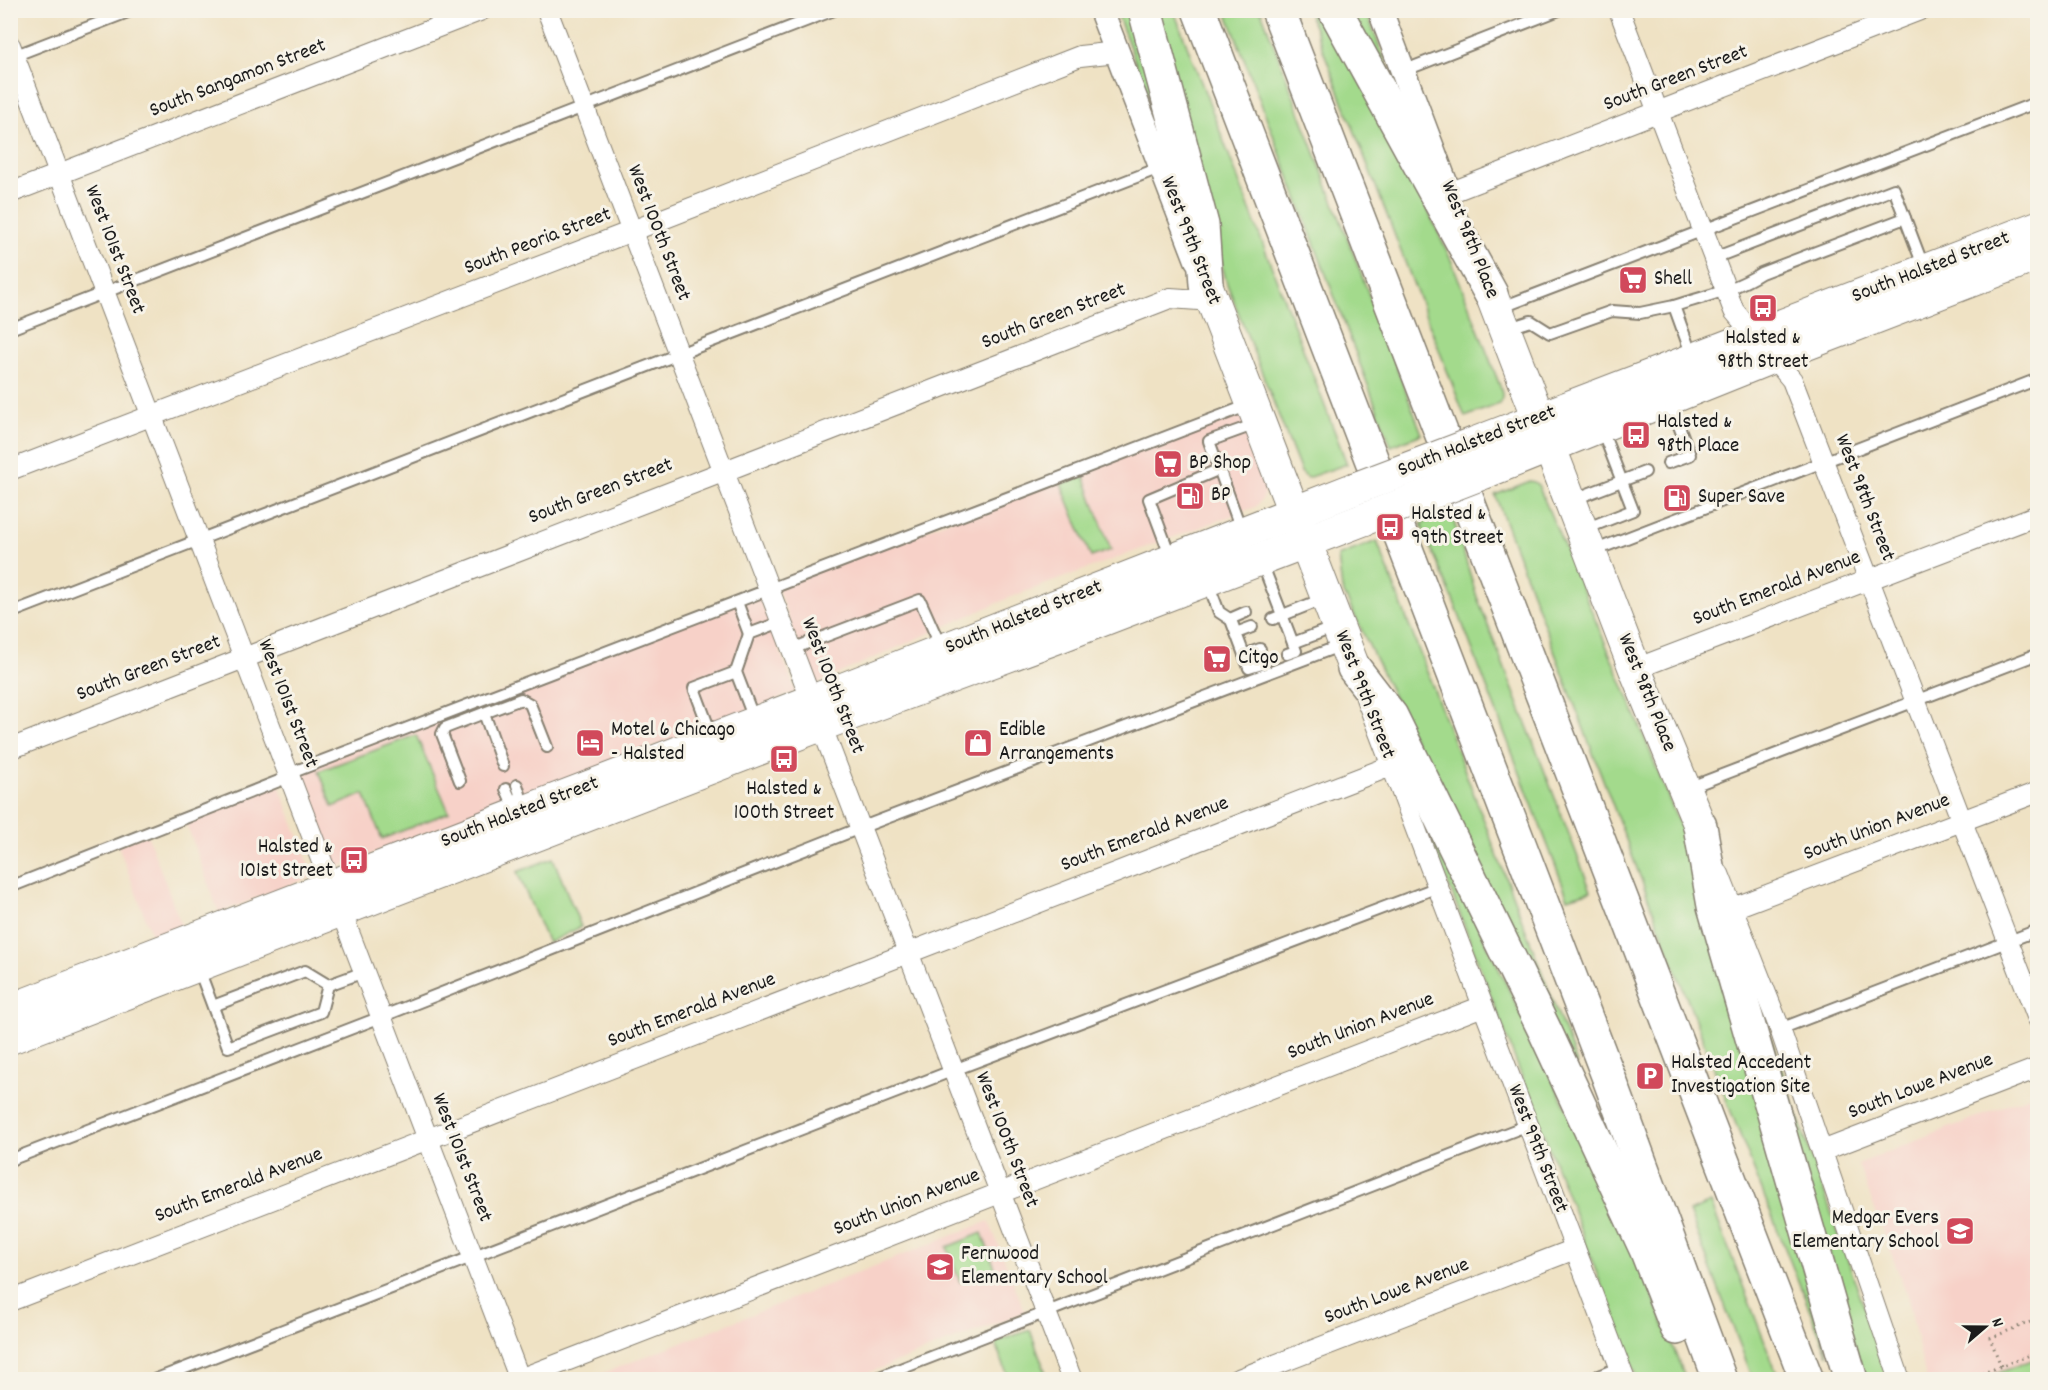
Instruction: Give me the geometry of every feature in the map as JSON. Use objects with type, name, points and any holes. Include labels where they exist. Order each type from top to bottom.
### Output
[{"type":"highway","points":[[1145,10],[1202,225],[1210,293]]},
{"type":"highway","points":[[1199,10],[1604,1066],[1720,1380]]},
{"type":"highway","points":[[1278,10],[1807,1380]]},
{"type":"highway","points":[[1335,10],[1498,311]]},
{"type":"highway","points":[[1341,634],[1391,716],[1544,1029],[1646,1249],[1698,1380]]},
{"type":"highway","points":[[1700,826],[1714,906],[1851,1380]]},
{"type":"main road","name":"South Halsted Street","points":[[10,1010],[336,899],[816,713],[1261,560],[1669,399],[1763,346],[1925,270],[2037,227]]},
{"type":"main road","name":"South Halsted Street","points":[[10,1038],[198,966],[336,899],[515,797],[713,739],[755,723],[816,713],[942,650],[1694,359],[1763,346],[2037,255]]},
{"type":"main road","name":"West 99th Street","points":[[1210,293],[1341,634]]},
{"type":"main road","name":"West 98th Place","points":[[1498,311],[1635,669],[1700,826]]},
{"type":"street","name":"South Sangamon Street","points":[[10,193],[482,10]]},
{"type":"street","name":"West 100th Street","points":[[547,10],[1072,1380]]},
{"type":"street","name":"West 99th Street","points":[[1101,10],[1210,293]]},
{"type":"street","name":"West 98th Place","points":[[1380,10],[1449,193],[1498,311]]},
{"type":"street","name":"West 98th Street","points":[[1620,10],[1734,311],[1792,380],[1963,820],[2037,1019]]},
{"type":"street","name":"South Green Street","points":[[1449,193],[1920,10]]},
{"type":"street","name":"South Peoria Street","points":[[10,470],[1080,56],[1117,52]]},
{"type":"street","name":"West 101st Street","points":[[12,53],[519,1379]]},
{"type":"street","name":"South Green Street","points":[[10,749],[1170,298],[1210,293]]},
{"type":"street","name":"South Emerald Avenue","points":[[1635,669],[2037,514]]},
{"type":"street","name":"West 99th Street","points":[[1341,634],[1623,1373]]},
{"type":"street","name":"South Emerald Avenue","points":[[10,1301],[1391,766]]},
{"type":"street","name":"South Union Avenue","points":[[1733,908],[2037,792]]},
{"type":"street","name":"West 98th Place","points":[[1700,826],[1780,1029],[1900,1380]]},
{"type":"street","name":"South Union Avenue","points":[[519,1379],[1483,1006]]},
{"type":"street","name":"South Lowe Avenue","points":[[1822,1150],[2037,1068]]},
{"type":"street","name":"South Lowe Avenue","points":[[1236,1380],[1575,1249]]},
{"type":"lane","points":[[12,53],[133,10]]},
{"type":"lane","points":[[10,329],[834,10]]},
{"type":"lane","points":[[1403,71],[1559,10]]},
{"type":"lane","points":[[1498,311],[2037,102]]},
{"type":"lane","points":[[10,613],[1162,167]]},
{"type":"lane","points":[[1714,258],[1894,189],[1925,270]]},
{"type":"lane","points":[[1498,311],[1531,321],[1550,333],[1612,311],[1640,313],[1674,306],[1726,290],[1749,281],[1761,273],[1905,218]]},
{"type":"lane","points":[[1674,306],[1694,359]]},
{"type":"lane","points":[[1586,541],[1824,462],[2037,379]]},
{"type":"lane","points":[[1668,463],[1690,455],[1669,399]]},
{"type":"lane","points":[[1242,532],[1209,441],[1256,413]]},
{"type":"lane","points":[[10,887],[289,775],[737,602],[1256,413]]},
{"type":"lane","points":[[1586,541],[1633,510],[1600,427]]},
{"type":"lane","points":[[1172,560],[1149,499],[1220,469]]},
{"type":"lane","points":[[1571,500],[1644,472]]},
{"type":"lane","points":[[1261,560],[1272,602],[1288,640],[1296,651],[1287,654]]},
{"type":"lane","points":[[1207,580],[1219,612],[1230,619],[1249,668],[1265,663]]},
{"type":"lane","points":[[792,649],[920,600],[942,650]]},
{"type":"lane","points":[[737,602],[749,634],[736,672],[755,723]]},
{"type":"lane","points":[[1230,619],[1246,612]]},
{"type":"lane","points":[[1278,617],[1341,634]]},
{"type":"lane","points":[[749,634],[781,622]]},
{"type":"lane","points":[[1236,633],[1252,627]]},
{"type":"lane","points":[[1288,640],[1341,634]]},
{"type":"lane","points":[[10,1160],[860,828],[1341,634]]},
{"type":"lane","points":[[1244,655],[1260,649]]},
{"type":"lane","points":[[1685,790],[2037,654]]},
{"type":"lane","points":[[713,739],[694,688],[736,672]]},
{"type":"lane","points":[[460,781],[442,734],[445,728],[521,699],[530,704],[547,747]]},
{"type":"lane","points":[[484,713],[505,769]]},
{"type":"lane","points":[[154,1380],[954,1070],[1438,887]]},
{"type":"lane","points":[[1780,1029],[2037,930]]},
{"type":"lane","points":[[198,966],[228,1047],[321,1012],[328,985]]},
{"type":"lane","points":[[213,1006],[305,971],[328,985]]},
{"type":"lane","points":[[328,985],[364,972]]},
{"type":"lane","points":[[872,1380],[1528,1125]]},
{"type":"lane","points":[[1588,1380],[1623,1373]]},
{"type":"path","points":[[2001,1366],[1990,1338],[2037,1319]]},
{"type":"path","points":[[1965,1380],[2037,1352]]},
{"type":"shaded area","points":[[1240,408],[1265,474],[1266,488],[1262,499],[1255,507],[1011,597],[813,685],[777,587]]},
{"type":"shaded area","points":[[758,594],[796,692],[335,868],[297,771]]},
{"type":"shaded area","points":[[278,782],[313,876],[219,913],[185,820]]},
{"type":"shaded area","points":[[147,834],[182,927],[153,938],[118,845]]},
{"type":"shaded area","name":"Medgar Evers Elementary School","points":[[2037,1093],[2037,1358],[1982,1379],[1926,1379],[1908,1298],[1858,1164]]},
{"type":"shaded area","name":"Fernwood Elementary School","points":[[989,1221],[1025,1312],[853,1379],[586,1380]]},
{"type":"green space","points":[[1116,11],[1137,11],[1163,134]]},
{"type":"green space","points":[[1154,11],[1174,11],[1347,464],[1307,478],[1301,472],[1227,284]]},
{"type":"green space","points":[[1226,11],[1261,11],[1422,434],[1391,446]]},
{"type":"green space","points":[[1308,11],[1326,11],[1417,187],[1452,262],[1500,386],[1502,398],[1499,404],[1465,417]]},
{"type":"green space","points":[[1344,11],[1366,11],[1413,133]]},
{"type":"green space","points":[[1084,476],[1111,550],[1091,557],[1061,484]]},
{"type":"green space","points":[[1530,481],[1538,485],[1629,699],[1693,859],[1828,1355],[1700,1033],[1495,495]]},
{"type":"green space","points":[[1451,512],[1477,597],[1591,891],[1568,898],[1456,607],[1421,524]]},
{"type":"green space","points":[[1377,541],[1577,1064],[1571,1067],[1342,589],[1338,556]]},
{"type":"green space","points":[[416,735],[449,812],[382,839],[364,794],[333,807],[319,771]]},
{"type":"green space","points":[[1413,791],[1629,1238],[1686,1379],[1637,1379]]},
{"type":"green space","points":[[553,858],[581,927],[548,943],[517,872]]},
{"type":"green space","points":[[1759,1005],[1889,1379],[1864,1379]]},
{"type":"green space","points":[[1711,1203],[1779,1379],[1753,1379],[1689,1212]]},
{"type":"green space","points":[[982,1233],[995,1268],[960,1282],[947,1247]]},
{"type":"green space","points":[[1030,1330],[1048,1379],[1009,1379],[995,1342]]},
{"type":"green space","points":[[2037,1358],[2037,1379],[1982,1379]]},
{"type":"place","name":"Shell","points":[[1633,280]]},
{"type":"place","name":"Halsted & 98th Street","points":[[1763,308]]},
{"type":"place","name":"Halsted & 98th Place","points":[[1636,435]]},
{"type":"place","name":"BP Shop","points":[[1168,464]]},
{"type":"place","name":"BP","points":[[1190,496]]},
{"type":"place","name":"Super Save","points":[[1677,498]]},
{"type":"place","name":"Halsted & 99th Street","points":[[1390,527]]},
{"type":"place","name":"Citgo","points":[[1217,659]]},
{"type":"place","name":"Motel 6 Chicago - Halsted","points":[[590,743]]},
{"type":"place","name":"Edible Arrangements","points":[[978,743]]},
{"type":"place","name":"Halsted & 100th Street","points":[[784,759]]},
{"type":"place","name":"Halsted & 101st Street","points":[[354,860]]},
{"type":"place","name":"Halsted Accedent Investigation Site","points":[[1650,1076]]},
{"type":"place","name":"Medgar Evers Elementary School","points":[[1960,1231]]},
{"type":"place","name":"Fernwood Elementary School","points":[[940,1267]]}]
